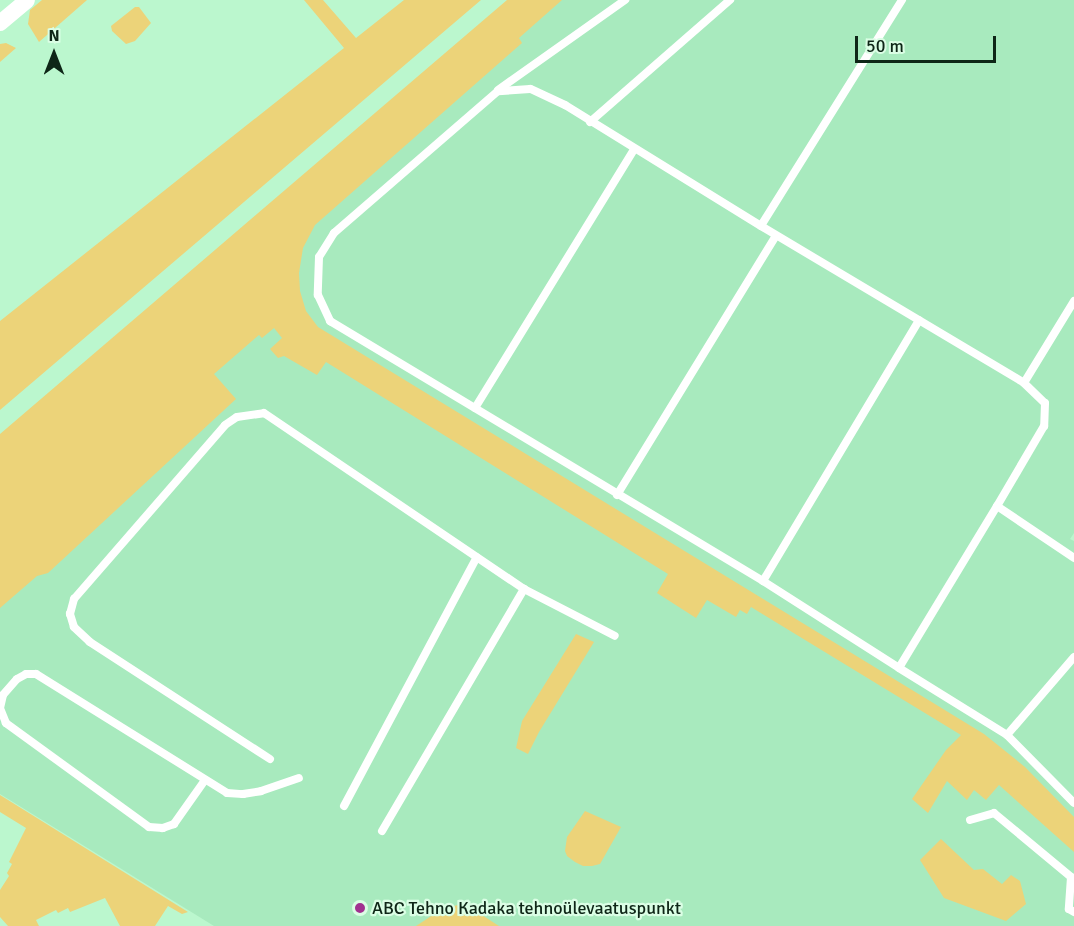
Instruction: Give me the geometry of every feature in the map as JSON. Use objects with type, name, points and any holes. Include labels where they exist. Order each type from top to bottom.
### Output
[{"type":"street","points":[[0,23],[27,0]]},
{"type":"lane","points":[[624,0],[498,91],[334,233],[320,257],[318,295],[330,321],[763,581],[1007,735],[1074,803]]},
{"type":"lane","points":[[590,122],[730,0]]},
{"type":"lane","points":[[761,226],[902,0]]},
{"type":"lane","points":[[498,91],[530,89],[565,105],[634,150],[1024,383],[1046,403],[1044,426],[899,668]]},
{"type":"lane","points":[[475,408],[634,150]]},
{"type":"lane","points":[[617,495],[776,236]]},
{"type":"lane","points":[[1024,383],[1074,301]]},
{"type":"lane","points":[[763,581],[919,320]]},
{"type":"lane","points":[[270,759],[90,642],[74,627],[70,614],[74,599],[225,425],[237,417],[264,413],[525,589],[615,636]]},
{"type":"lane","points":[[997,506],[1074,558]]},
{"type":"lane","points":[[344,806],[477,557]]},
{"type":"lane","points":[[382,831],[525,589]]},
{"type":"lane","points":[[1007,735],[1074,657]]},
{"type":"lane","points":[[205,780],[174,824],[163,828],[149,827],[6,723],[0,708],[3,695],[17,679],[26,674],[36,674],[227,793],[243,795],[299,778]]},
{"type":"lane","points":[[970,820],[994,813],[1071,878],[1069,909],[1074,912]]},
{"type":"shaded area","points":[[42,0],[87,0],[39,42],[28,24],[30,10]]},
{"type":"shaded area","points":[[304,0],[323,0],[356,38],[404,0],[481,0],[0,410],[0,321],[344,48]]},
{"type":"shaded area","points":[[507,0],[562,0],[519,38],[522,43],[315,225],[303,248],[299,273],[300,291],[306,311],[318,327],[984,734],[1025,767],[1074,817],[1074,852],[999,785],[986,800],[974,790],[967,800],[947,781],[928,813],[912,799],[946,750],[961,735],[751,607],[747,614],[740,610],[736,617],[707,600],[696,618],[657,593],[668,574],[326,362],[317,375],[284,356],[278,358],[270,349],[282,338],[274,328],[262,338],[259,335],[214,374],[236,399],[48,573],[37,576],[0,608],[0,434]]},
{"type":"shaded area","points":[[558,0],[1074,0],[1074,533],[1070,539],[1074,541],[1074,926],[214,926],[0,794],[0,490]]},
{"type":"shaded area","points":[[135,7],[139,7],[151,23],[135,41],[126,44],[112,31],[111,26]]},
{"type":"shaded area","points":[[6,43],[16,48],[0,62],[0,44]]},
{"type":"shaded area","points":[[576,634],[594,642],[528,754],[516,748],[522,721]]},
{"type":"shaded area","points":[[0,795],[188,912],[182,914],[168,906],[155,926],[120,926],[105,898],[70,912],[68,908],[58,913],[56,910],[36,920],[39,926],[8,926],[0,917],[0,890],[9,876],[7,873],[12,864],[9,862],[26,828],[0,812]]},
{"type":"shaded area","points":[[585,811],[621,827],[600,864],[592,866],[583,866],[575,862],[567,856],[565,851],[567,837]]},
{"type":"shaded area","points":[[941,839],[974,870],[983,869],[1002,884],[1011,875],[1020,881],[1026,904],[1006,921],[944,898],[920,860]]},
{"type":"shaded area","points":[[458,905],[474,910],[499,926],[416,926],[442,909]]},
{"type":"place","name":"ABC Tehno Kadaka tehnoülevaatuspunkt","points":[[360,908]]}]
